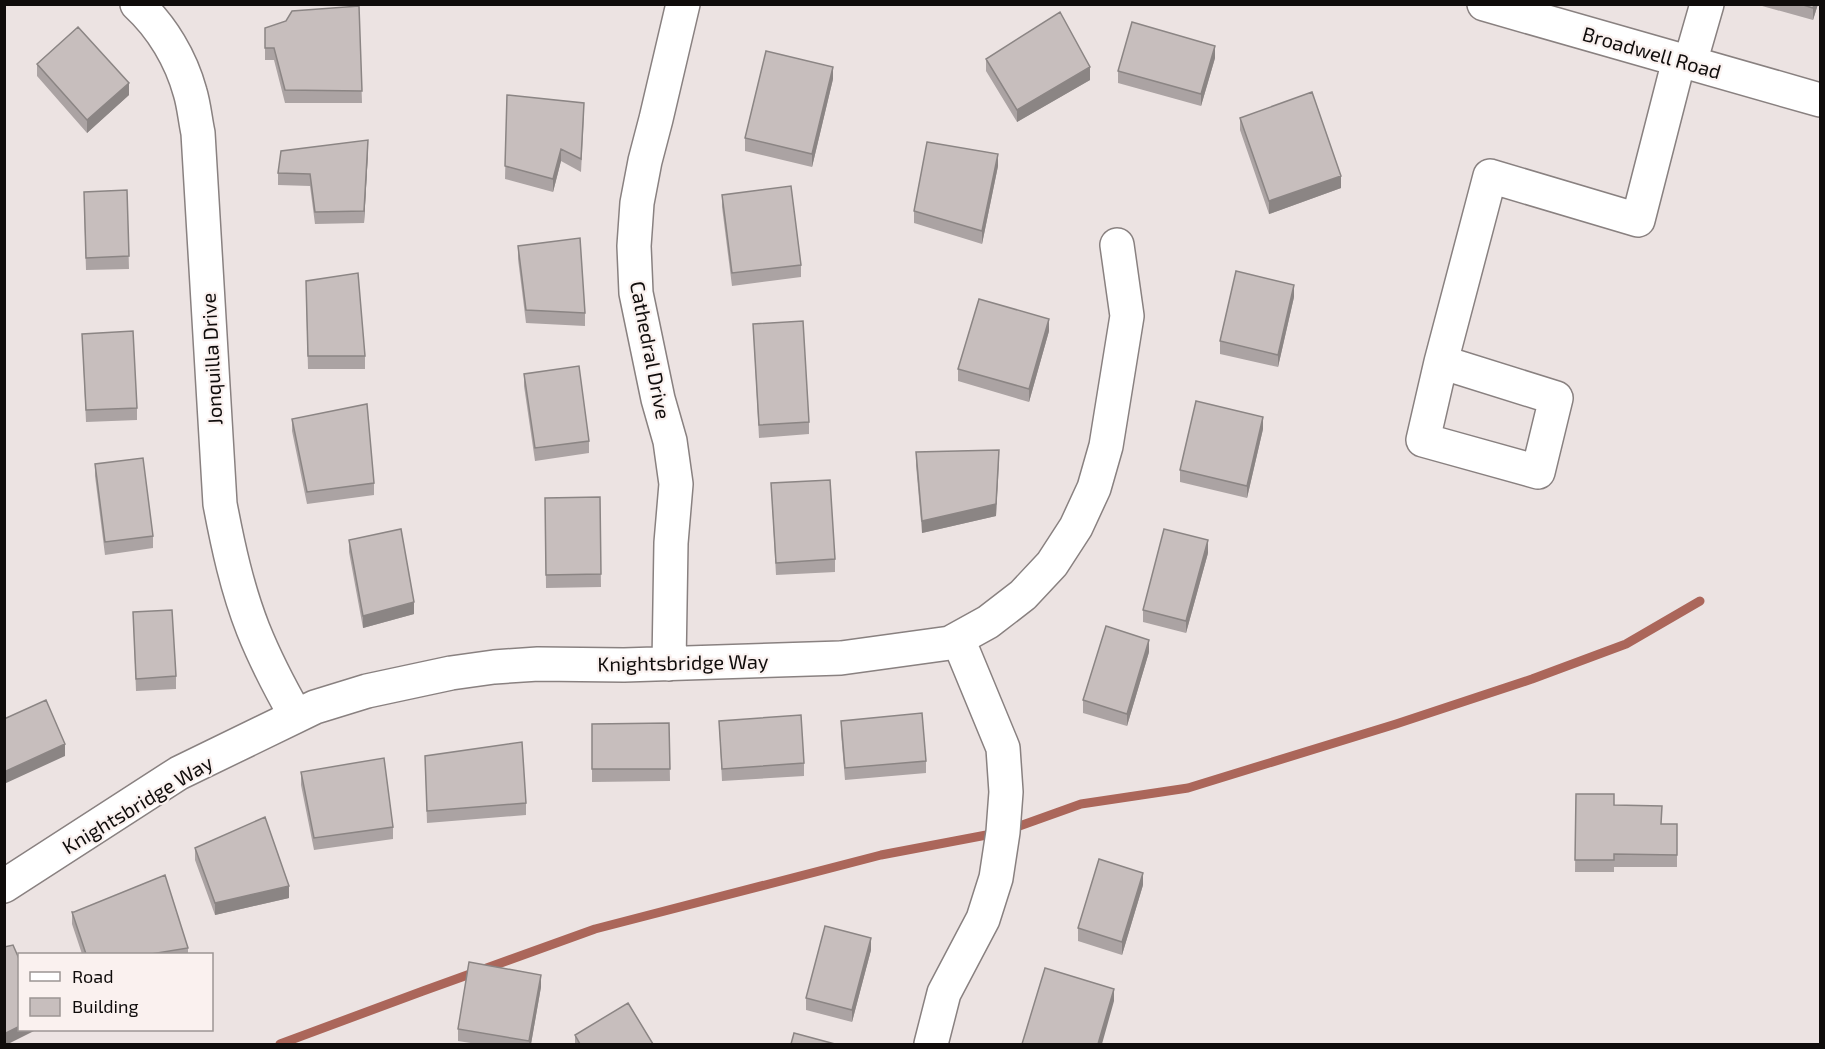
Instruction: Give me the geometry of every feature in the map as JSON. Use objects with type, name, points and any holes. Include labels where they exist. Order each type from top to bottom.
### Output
[{"type":"street","name":"Jonquilla Drive","points":[[137,4],[149,15],[174,51],[190,91],[198,133],[220,504],[238,588],[270,669],[296,716]]},
{"type":"street","name":"Cathedral Drive","points":[[669,664],[671,543],[676,484],[670,441],[658,399],[636,293],[634,246],[637,203],[645,160],[682,4]]},
{"type":"street","name":"Broadwell Road","points":[[1484,4],[1821,100]]},
{"type":"street","points":[[1441,362],[1490,176],[1638,220],[1684,61],[1707,4]]},
{"type":"street","name":"Knightsbridge Way","points":[[4,886],[179,773],[315,707],[367,691],[451,673],[494,667],[538,664],[669,664],[841,658],[950,643],[988,622],[1023,595],[1052,564],[1076,527],[1094,488],[1106,446],[1127,316],[1117,245]]},
{"type":"street","points":[[931,1044],[944,993],[982,919],[996,878],[1006,792],[1003,748],[958,639]]},
{"type":"building","points":[[1800,4],[1814,4],[1813,8]]},
{"type":"building","points":[[359,6],[362,91],[285,90],[274,48],[265,48],[265,28],[286,21],[292,11]]},
{"type":"building","points":[[1060,12],[1090,67],[1017,110],[986,59]]},
{"type":"building","points":[[1132,22],[1215,46],[1201,94],[1118,71]]},
{"type":"building","points":[[78,27],[129,83],[87,120],[37,64]]},
{"type":"building","points":[[766,51],[833,67],[812,154],[745,138]]},
{"type":"building","points":[[1312,92],[1341,176],[1269,201],[1240,118]]},
{"type":"building","points":[[507,95],[584,103],[581,159],[561,149],[553,179],[505,166]]},
{"type":"building","points":[[368,140],[364,211],[315,212],[310,174],[278,173],[281,151]]},
{"type":"building","points":[[927,142],[998,154],[982,231],[914,211]]},
{"type":"building","points":[[791,186],[801,265],[732,273],[722,195]]},
{"type":"building","points":[[127,190],[129,256],[86,258],[84,192]]},
{"type":"building","points":[[580,238],[585,313],[526,310],[518,246]]},
{"type":"building","points":[[1236,271],[1294,285],[1278,355],[1220,341]]},
{"type":"building","points":[[358,273],[365,356],[308,356],[306,281]]},
{"type":"building","points":[[979,299],[1049,319],[1029,389],[958,369]]},
{"type":"building","points":[[803,321],[809,422],[759,425],[753,324]]},
{"type":"building","points":[[133,331],[137,408],[86,410],[82,334]]},
{"type":"building","points":[[579,366],[589,441],[535,448],[524,374]]},
{"type":"building","points":[[1196,401],[1263,417],[1247,486],[1180,470]]},
{"type":"building","points":[[367,404],[374,483],[307,492],[292,419]]},
{"type":"building","points":[[999,450],[996,504],[922,521],[916,452]]},
{"type":"building","points":[[143,458],[153,536],[105,542],[95,464]]},
{"type":"building","points":[[830,480],[835,559],[776,563],[771,483]]},
{"type":"building","points":[[600,497],[601,574],[546,575],[545,498]]},
{"type":"building","points":[[401,529],[414,602],[363,616],[349,540]]},
{"type":"building","points":[[1164,529],[1208,540],[1186,621],[1143,610]]},
{"type":"building","points":[[172,610],[176,676],[136,679],[133,612]]},
{"type":"building","points":[[1106,626],[1149,640],[1127,714],[1083,700]]},
{"type":"building","points":[[46,700],[65,744],[4,772],[4,719]]},
{"type":"building","points":[[922,713],[926,761],[845,768],[841,721]]},
{"type":"building","points":[[801,715],[804,763],[722,769],[719,721]]},
{"type":"building","points":[[669,723],[670,769],[592,769],[592,724]]},
{"type":"building","points":[[522,742],[526,803],[427,811],[425,756]]},
{"type":"building","points":[[384,758],[393,827],[314,838],[301,772]]},
{"type":"building","points":[[1576,794],[1614,794],[1614,805],[1662,806],[1661,824],[1677,824],[1677,855],[1614,854],[1614,860],[1575,860]]},
{"type":"building","points":[[265,817],[289,886],[215,903],[195,848]]},
{"type":"building","points":[[1099,859],[1143,873],[1122,942],[1078,928]]},
{"type":"building","points":[[165,875],[188,948],[157,953],[86,953],[72,912]]},
{"type":"building","points":[[825,926],[871,938],[852,1010],[806,998]]},
{"type":"building","points":[[13,945],[18,956],[18,1027],[4,1034],[4,947]]},
{"type":"building","points":[[469,962],[541,975],[529,1041],[458,1029]]},
{"type":"building","points":[[1045,968],[1114,989],[1098,1044],[1022,1044]]},
{"type":"building","points":[[628,1003],[653,1044],[580,1044],[575,1035]]},
{"type":"building","points":[[794,1033],[835,1044],[791,1044]]},
{"type":"waterway","points":[[1011,829],[1081,804],[1188,788],[1396,724],[1532,679],[1626,644],[1700,601]]},
{"type":"waterway","points":[[280,1044],[595,929],[881,855],[997,833]]}]
